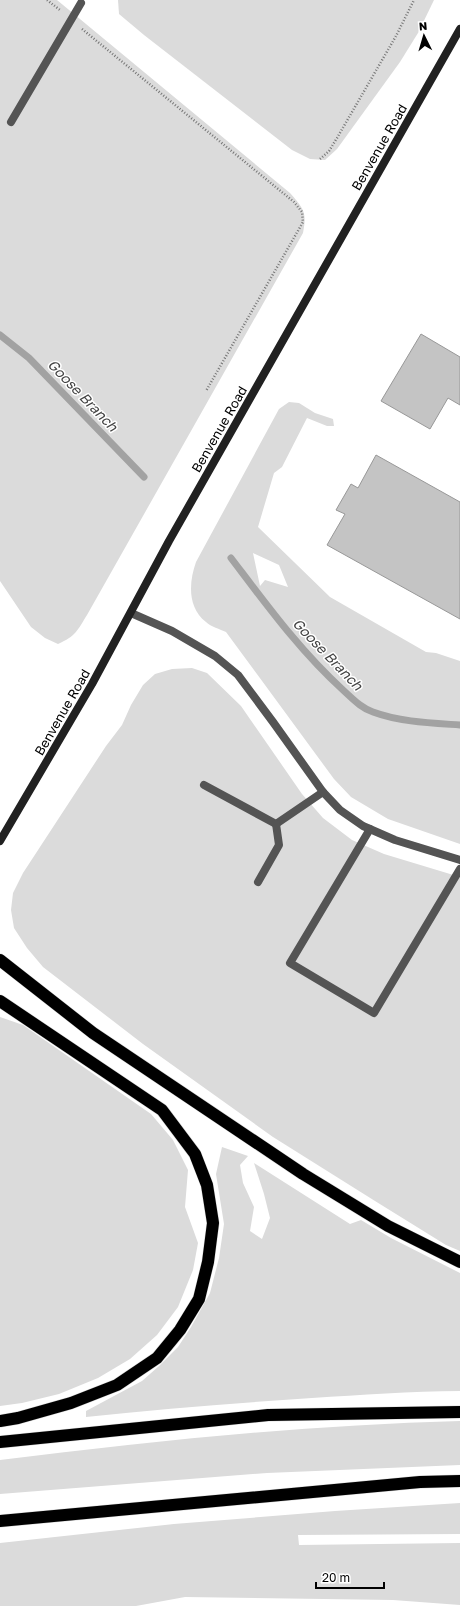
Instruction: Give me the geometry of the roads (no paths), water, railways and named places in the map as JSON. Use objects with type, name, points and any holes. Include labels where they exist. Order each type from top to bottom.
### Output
[{"type":"highway","points":[[0,960],[93,1033],[303,1174],[388,1226],[460,1262]]},
{"type":"highway","points":[[0,1001],[162,1110],[195,1154],[207,1185],[213,1223],[208,1262],[199,1298],[180,1330],[157,1358],[117,1385],[71,1404],[18,1418],[0,1421]]},
{"type":"highway","points":[[0,1442],[268,1415],[460,1412]]},
{"type":"highway","points":[[0,1521],[420,1482],[460,1482]]},
{"type":"main road","name":"Benvenue Road","points":[[0,841],[92,684],[169,541],[460,29]]},
{"type":"street","points":[[11,122],[81,3]]},
{"type":"street","points":[[131,613],[178,634],[215,656],[238,675],[323,792],[340,810],[370,829],[395,840],[460,860]]},
{"type":"street","points":[[204,785],[276,824]]},
{"type":"street","points":[[276,824],[323,792]]},
{"type":"street","points":[[258,882],[278,845],[276,824]]},
{"type":"street","points":[[370,829],[290,963],[374,1013],[460,869]]},
{"type":"waterway","name":"Goose Branch","points":[[0,335],[29,358],[144,477]]},
{"type":"waterway","name":"Goose Branch","points":[[231,558],[270,610],[312,659],[361,706],[373,712],[394,718],[416,722],[460,725]]}]
